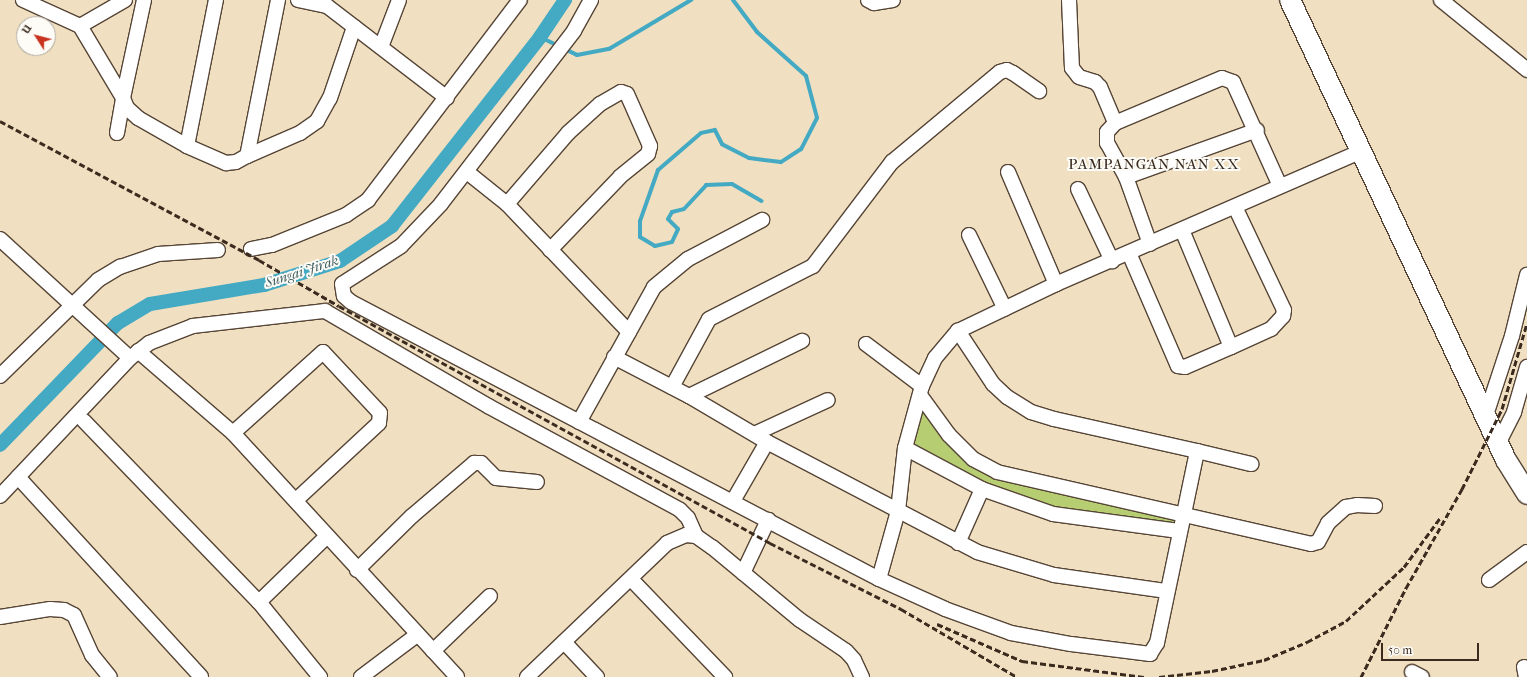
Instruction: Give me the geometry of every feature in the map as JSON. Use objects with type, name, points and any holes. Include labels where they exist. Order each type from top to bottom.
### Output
[{"type":"main road","points":[[1290,0],[1486,415],[1498,444],[1527,494]]},
{"type":"street","points":[[80,26],[125,0]]},
{"type":"street","points":[[117,133],[144,0]]},
{"type":"street","points":[[187,146],[216,0]]},
{"type":"street","points":[[247,156],[278,0]]},
{"type":"street","points":[[298,0],[329,3],[354,27],[447,98]]},
{"type":"street","points":[[380,47],[399,0]]},
{"type":"street","points":[[251,250],[272,245],[359,209],[378,190],[520,0]]},
{"type":"street","points":[[592,0],[574,32],[467,172],[413,236],[389,256],[342,284],[344,296],[351,302],[733,501],[879,579],[994,628],[1071,644],[1143,655],[1150,654],[1156,646],[1182,516],[1197,451]]},
{"type":"street","points":[[868,0],[874,3],[893,0]]},
{"type":"street","points":[[1069,0],[1072,68],[1079,77],[1095,82],[1100,87],[1115,123]]},
{"type":"street","points":[[1441,0],[1527,70]]},
{"type":"street","points":[[32,2],[80,26],[123,98],[127,108],[138,118],[187,146],[226,163],[247,156],[300,133],[317,121],[330,98],[354,27]]},
{"type":"street","points":[[672,387],[709,320],[814,266],[892,162],[1000,72],[1007,70],[1039,91]]},
{"type":"street","points":[[1150,244],[1126,177],[1107,144],[1107,132],[1115,123],[1222,78],[1233,82],[1257,130],[1280,186]]},
{"type":"street","points":[[507,204],[568,133],[600,104],[621,92],[627,94],[650,146],[648,154],[620,177],[550,250]]},
{"type":"street","points":[[1126,177],[1257,130]]},
{"type":"street","points":[[879,579],[898,511],[905,448],[921,391],[935,358],[958,331],[1056,284],[1112,261],[1362,151]]},
{"type":"street","points":[[467,172],[507,204],[628,332]]},
{"type":"street","points":[[1008,172],[1056,284]]},
{"type":"street","points":[[1078,190],[1112,261]]},
{"type":"street","points":[[1129,253],[1178,366],[1185,367],[1278,324],[1284,310],[1235,207]]},
{"type":"street","points":[[579,422],[654,287],[688,259],[762,220]]},
{"type":"street","points":[[1182,230],[1231,347]]},
{"type":"street","points":[[969,235],[1005,308]]},
{"type":"street","points":[[0,239],[76,308],[131,354],[233,433],[296,500],[357,570],[457,677]]},
{"type":"street","points":[[0,376],[76,308],[98,280],[120,266],[158,254],[218,250]]},
{"type":"street","points":[[1486,415],[1512,336],[1527,274]]},
{"type":"street","points":[[0,496],[131,354],[158,338],[192,326],[325,311],[488,406],[680,510],[688,518],[696,536],[805,624],[848,653],[862,677]]},
{"type":"street","points":[[958,331],[993,384],[1007,397],[1032,412],[1054,419],[1251,464]]},
{"type":"street","points":[[688,396],[802,341]]},
{"type":"street","points":[[866,344],[921,391],[949,435],[968,454],[998,472],[1182,516],[1311,544],[1318,542],[1328,523],[1346,507],[1357,505],[1375,506]]},
{"type":"street","points":[[233,433],[323,352],[380,413],[379,423],[296,500]]},
{"type":"street","points":[[614,357],[672,387],[767,442],[958,543],[994,559],[1054,575],[1167,591]]},
{"type":"street","points":[[1498,444],[1514,412],[1527,367]]},
{"type":"street","points":[[754,434],[828,400]]},
{"type":"street","points":[[84,420],[259,602],[320,677]]},
{"type":"street","points":[[733,501],[767,442]]},
{"type":"street","points":[[905,448],[982,489],[1053,514],[1179,531]]},
{"type":"street","points":[[357,570],[412,516],[474,463],[481,463],[496,478],[536,482]]},
{"type":"street","points":[[18,477],[201,677]]},
{"type":"street","points":[[958,543],[982,489]]},
{"type":"street","points":[[743,573],[768,520]]},
{"type":"street","points":[[527,677],[676,537],[686,535],[696,536]]},
{"type":"street","points":[[259,602],[327,536]]},
{"type":"street","points":[[1489,580],[1527,552]]},
{"type":"street","points":[[631,579],[725,677]]},
{"type":"street","points":[[434,651],[490,596]]},
{"type":"street","points":[[0,617],[50,609],[64,610],[74,615],[92,655],[110,677]]},
{"type":"street","points":[[361,677],[417,635]]},
{"type":"street","points":[[564,642],[597,677]]},
{"type":"green space","points":[[923,404],[982,466],[1176,518],[1172,526],[1047,510],[993,492],[910,447]]},
{"type":"waterway","name":"Sungai Jirak","points":[[0,445],[118,323],[150,304],[264,285],[340,261],[392,226],[540,37],[565,0]]},
{"type":"waterway","points":[[540,37],[577,55],[609,49],[691,0]]},
{"type":"waterway","points":[[733,0],[757,32],[806,76],[817,118],[801,149],[781,162],[749,158],[722,144],[715,130],[701,133],[658,170],[640,221],[640,237],[655,246],[672,242],[678,229],[668,219],[672,212],[684,209],[706,185],[732,184],[762,201]]},
{"type":"railway","points":[[0,121],[259,260],[339,306],[770,543],[901,609],[1017,677]]},
{"type":"railway","points":[[1361,677],[1406,588],[1462,489],[1502,409],[1527,323]]},
{"type":"railway","points":[[1159,677],[1212,671],[1264,660],[1307,642],[1346,621],[1404,567],[1440,518]]},
{"type":"railway","points":[[937,624],[1022,661],[1144,677]]},
{"type":"district","name":"PAMPANGAN NAN XX","points":[[1154,165]]}]
